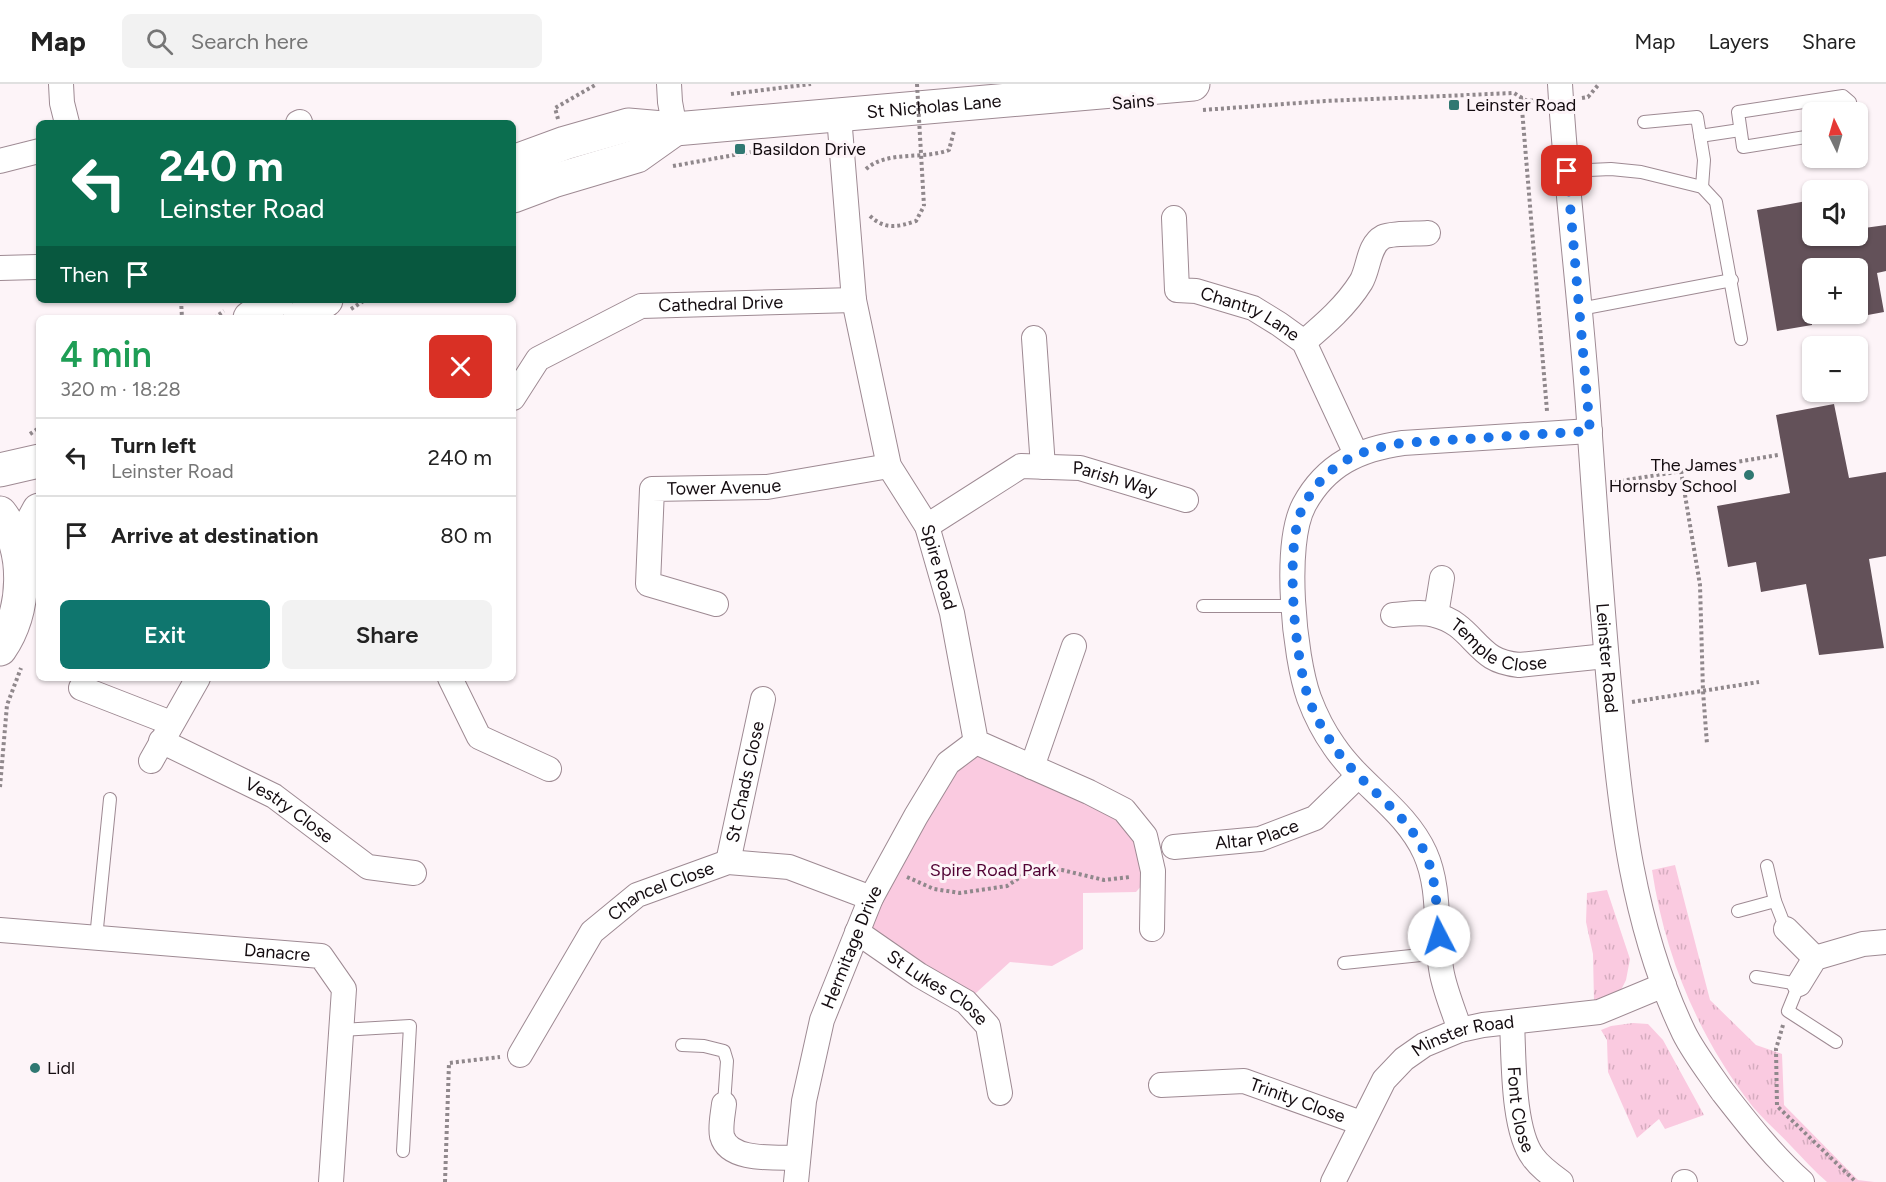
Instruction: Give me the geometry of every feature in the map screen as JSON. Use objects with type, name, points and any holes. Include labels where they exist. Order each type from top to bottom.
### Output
[{"type":"main road","name":"St Nicholas Lane","points":[[516,161],[628,125],[675,129],[839,116],[1196,97]]},
{"type":"main road","points":[[516,195],[553,181],[637,156],[675,129]]},
{"type":"main road","points":[[254,315],[272,303]]},
{"type":"main road","points":[[304,315],[322,303]]},
{"type":"main road","points":[[0,470],[36,462]]},
{"type":"main road","points":[[0,513],[14,538],[21,579]]},
{"type":"main road","points":[[6,653],[15,615],[28,530],[36,515]]},
{"type":"street","points":[[61,84],[62,104],[66,120]]},
{"type":"street","points":[[669,84],[675,129]]},
{"type":"street","name":"Leinster Road","points":[[1560,91],[1590,431],[1606,656],[1625,831],[1637,895],[1647,937],[1685,1035],[1755,1135],[1802,1182]]},
{"type":"street","name":"Spire Road","points":[[839,116],[854,300],[889,466],[927,526],[952,613],[976,742]]},
{"type":"street","points":[[0,161],[36,152]]},
{"type":"street","name":"Chantry Lane","points":[[1174,218],[1177,290],[1196,291],[1253,308],[1304,342],[1356,454]]},
{"type":"street","points":[[1304,342],[1334,316],[1350,298],[1362,281],[1376,242],[1384,236],[1428,233]]},
{"type":"street","points":[[0,268],[36,267]]},
{"type":"street","name":"Cathedral Drive","points":[[516,393],[538,359],[641,306],[854,300]]},
{"type":"street","points":[[1034,338],[1043,466]]},
{"type":"street","points":[[1460,1030],[1442,973],[1434,874],[1424,851],[1407,823],[1358,776],[1334,747],[1309,698],[1301,670],[1293,606],[1296,531],[1303,506],[1316,486],[1335,467],[1356,454],[1378,446],[1590,431]]},
{"type":"street","name":"Tower Avenue","points":[[716,604],[648,584],[652,489],[767,487],[889,466]]},
{"type":"street","name":"Parish Way","points":[[927,526],[1021,466],[1080,468],[1186,500]]},
{"type":"street","points":[[1436,615],[1442,578]]},
{"type":"street","name":"Temple Close","points":[[1393,615],[1419,613],[1436,615],[1468,633],[1491,657],[1507,663],[1519,665],[1606,656]]},
{"type":"street","points":[[1032,767],[1074,646]]},
{"type":"street","points":[[161,742],[196,681]]},
{"type":"street","points":[[451,681],[479,737],[549,769]]},
{"type":"street","name":"Vestry Close","points":[[81,688],[161,742],[274,796],[368,867],[414,873]]},
{"type":"street","name":"St Chads Close","points":[[728,862],[763,699]]},
{"type":"street","points":[[976,742],[1124,810],[1145,836],[1152,868],[1152,929]]},
{"type":"street","name":"Hermitage Drive","points":[[796,1182],[804,1101],[822,1020],[870,898],[948,763],[976,742]]},
{"type":"street","name":"Altar Place","points":[[1174,847],[1260,839],[1315,818],[1358,776]]},
{"type":"street","name":"Chancel Close","points":[[520,1055],[592,932],[637,895],[728,862],[789,867],[870,898]]},
{"type":"street","points":[[1786,929],[1815,958]]},
{"type":"street","name":"Danacre","points":[[0,930],[321,956],[344,989],[331,1182]]},
{"type":"street","name":"St Lukes Close","points":[[857,932],[919,975],[966,1002],[974,1010],[988,1026],[1000,1093]]},
{"type":"street","points":[[1799,984],[1815,958],[1863,944],[1886,942]]},
{"type":"street","name":"Minster Road","points":[[1333,1182],[1384,1080],[1404,1059],[1424,1045],[1460,1030],[1483,1025],[1599,1012],[1664,985]]},
{"type":"street","name":"Font Close","points":[[1512,1023],[1515,1085],[1525,1140],[1531,1155],[1544,1170],[1561,1182]]},
{"type":"street","name":"Trinity Close","points":[[1161,1085],[1244,1081],[1361,1123]]},
{"type":"street","points":[[724,1104],[721,1133],[724,1143],[733,1152],[797,1158]]},
{"type":"lane","points":[[1802,138],[1743,147],[1738,112],[1843,96],[1850,102]]},
{"type":"lane","points":[[1644,122],[1696,117],[1704,160],[1702,187]]},
{"type":"lane","points":[[1700,136],[1740,130]]},
{"type":"lane","points":[[1567,171],[1611,169],[1641,172],[1702,187],[1716,202],[1742,339]]},
{"type":"lane","points":[[1580,309],[1732,280]]},
{"type":"lane","points":[[1203,606],[1293,606]]},
{"type":"lane","points":[[96,938],[110,799]]},
{"type":"lane","points":[[1767,866],[1775,901],[1786,929]]},
{"type":"lane","points":[[1738,910],[1775,901]]},
{"type":"lane","points":[[1344,963],[1440,953]]},
{"type":"lane","points":[[1756,977],[1799,984],[1788,1011],[1836,1042]]},
{"type":"lane","points":[[341,1030],[410,1026],[403,1151]]},
{"type":"lane","points":[[682,1044],[724,1051],[727,1061],[724,1104]]},
{"type":"path","points":[[559,122],[555,108],[597,84]]},
{"type":"path","points":[[729,95],[811,84]]},
{"type":"path","points":[[866,212],[878,223],[899,227],[916,221],[924,206],[917,84]]},
{"type":"path","points":[[1196,97],[1325,101],[1514,93],[1527,100],[1560,91],[1588,98],[1599,84]]},
{"type":"path","points":[[1521,97],[1548,418]]},
{"type":"path","points":[[943,133],[965,130]]},
{"type":"path","points":[[862,172],[874,162],[886,159],[938,155],[949,150],[954,131]]},
{"type":"path","points":[[909,136],[931,134]]},
{"type":"path","points":[[666,167],[758,151]]},
{"type":"path","points":[[1593,486],[1778,455]]},
{"type":"path","points":[[1681,471],[1700,585],[1707,744]]},
{"type":"path","points":[[0,787],[7,705],[6,653]]},
{"type":"path","points":[[1611,706],[1758,682]]},
{"type":"path","points":[[887,868],[934,889],[960,893],[1007,886],[1025,874],[1041,869],[1062,870],[1104,880],[1129,877],[1152,868]]},
{"type":"path","points":[[1788,1011],[1776,1049],[1777,1106],[1856,1182]]},
{"type":"path","points":[[445,1182],[449,1063],[520,1055]]},
{"type":"green space","name":"Spire Road Park","points":[[976,742],[1124,810],[1145,836],[1143,884],[1136,892],[1083,893],[1083,949],[1052,966],[1010,962],[966,1002],[857,932],[887,868]]},
{"type":"green space","points":[[1675,865],[1710,1000],[1756,1045],[1782,1054],[1784,1105],[1858,1180],[1874,1182],[1827,1182],[1753,1107],[1716,1053],[1675,965],[1658,902],[1652,870]]},
{"type":"green space","points":[[1607,890],[1630,959],[1626,980],[1621,990],[1594,1002],[1593,954],[1586,922],[1587,893]]},
{"type":"green space","points":[[1633,1023],[1648,1024],[1663,1040],[1704,1115],[1665,1129],[1659,1119],[1637,1138],[1608,1072],[1607,1040],[1601,1030]]},
{"type":"building","points":[[1802,202],[1802,246],[1868,246],[1868,227],[1886,225],[1886,271],[1877,273],[1884,312],[1868,315],[1868,258],[1802,258],[1802,324],[1812,325],[1777,331],[1757,210]]},
{"type":"building","name":"The James Hornsby School","points":[[1834,404],[1849,478],[1886,472],[1886,556],[1869,559],[1884,648],[1819,655],[1806,584],[1761,592],[1756,562],[1728,567],[1717,506],[1790,493],[1776,415]]},
{"type":"place","name":"Leinster Road","points":[[1454,105]]},
{"type":"place","name":"Basildon Drive","points":[[740,149]]},
{"type":"place","name":"The James Hornsby School","points":[[1749,475]]},
{"type":"place","name":"Lidl","points":[[35,1068]]},
{"type":"route","points":[[1439,936],[1434,874],[1424,851],[1407,823],[1358,776],[1334,747],[1309,698],[1301,670],[1293,606],[1293,560],[1296,531],[1303,506],[1316,486],[1335,467],[1356,454],[1378,446],[1590,431],[1567,171]]}]
